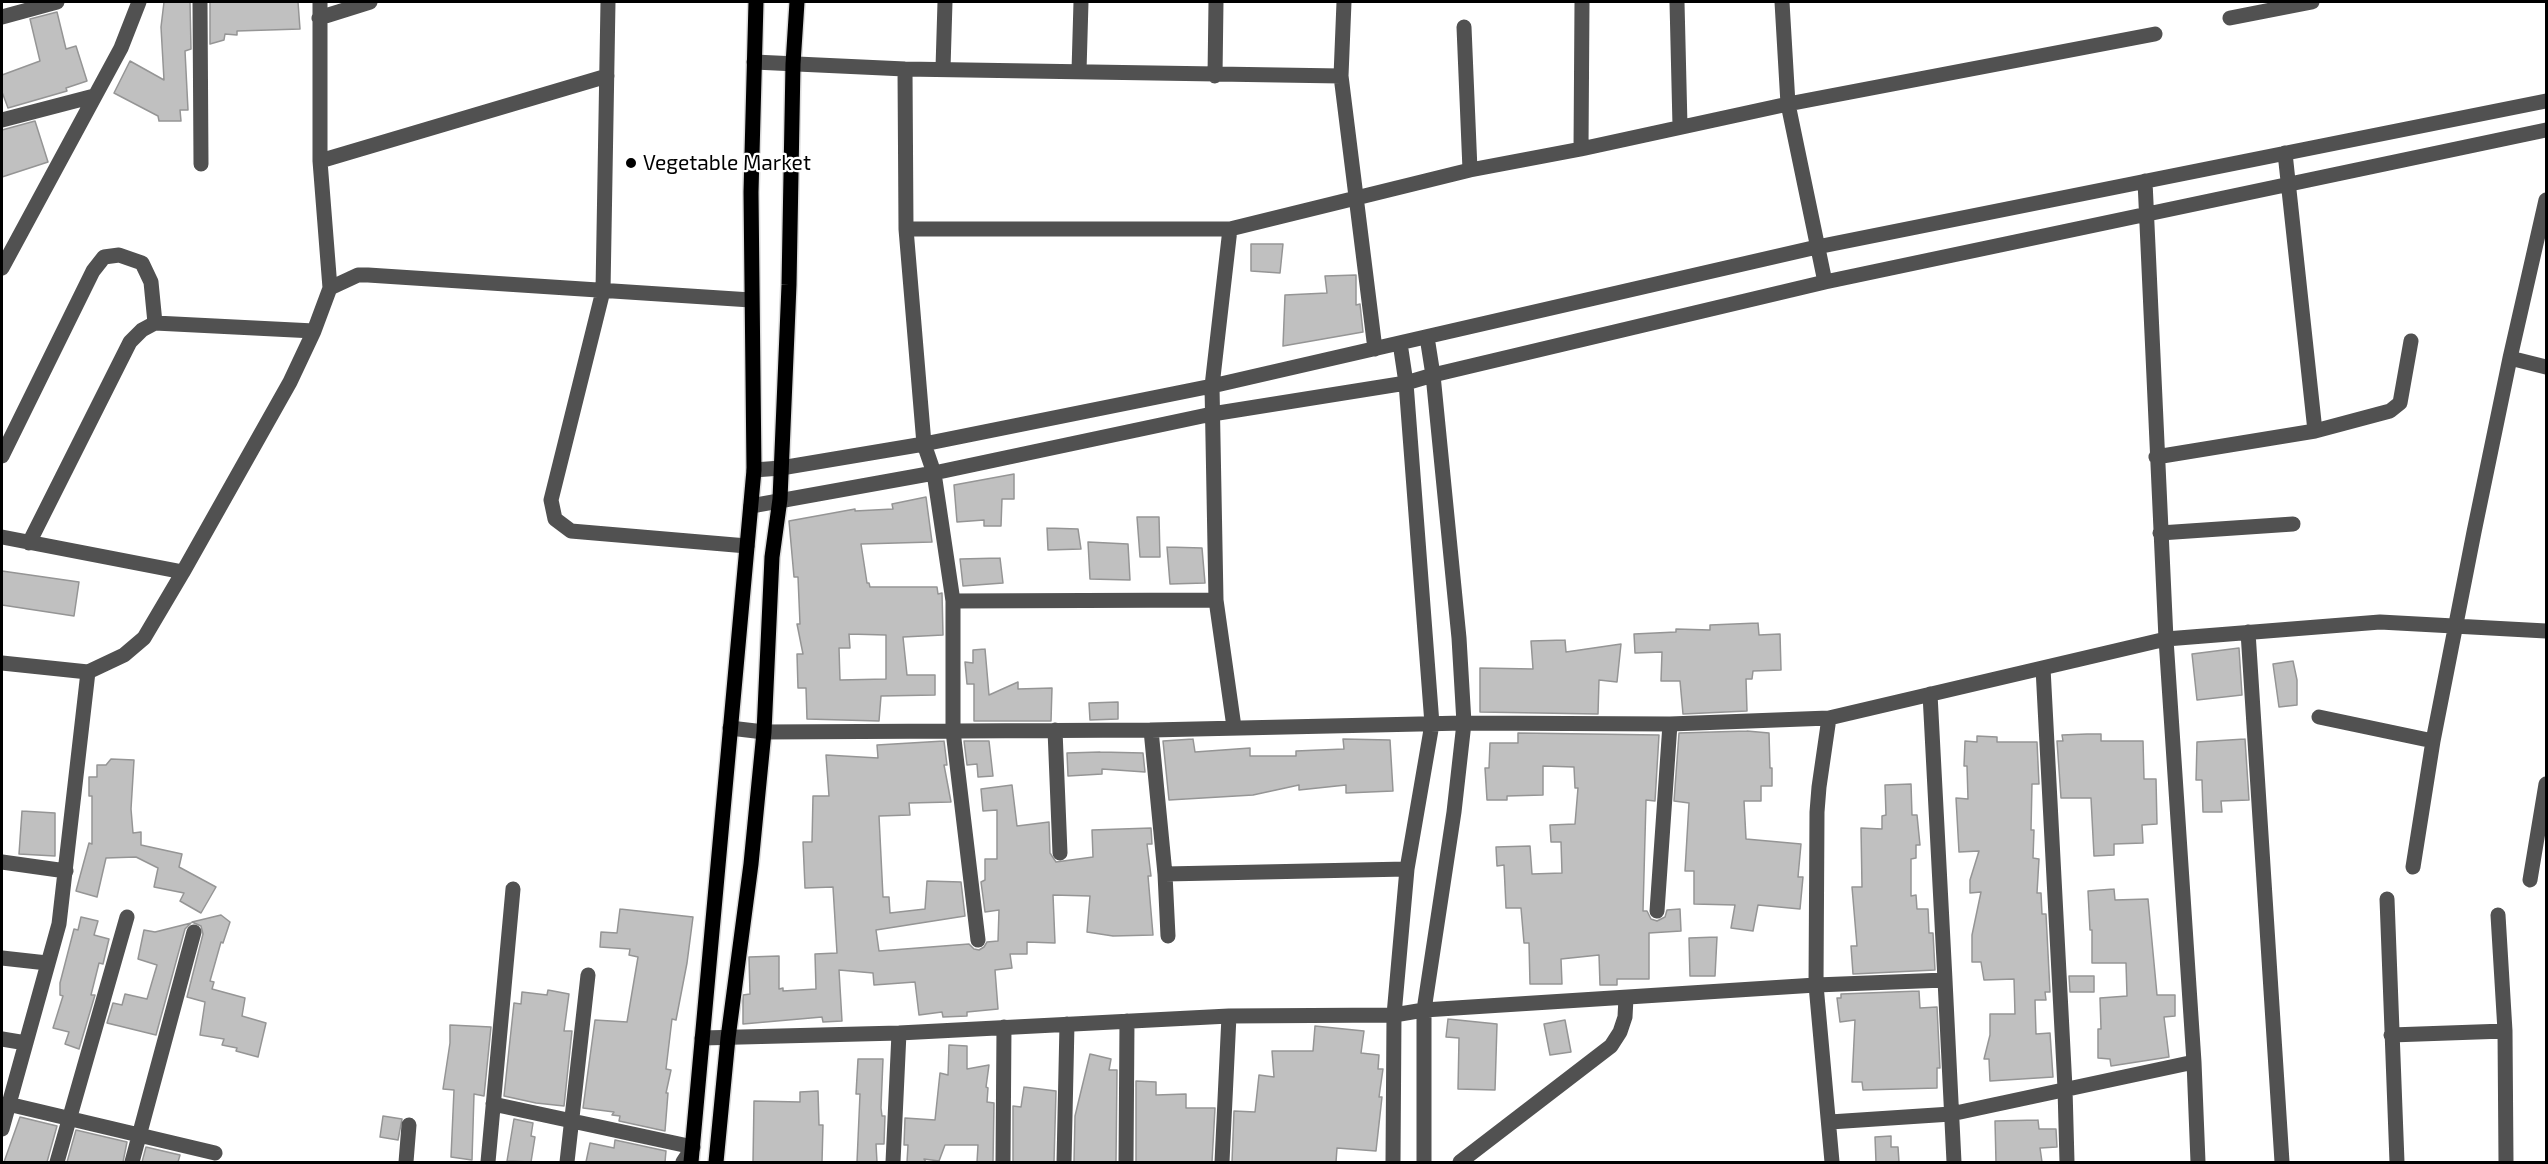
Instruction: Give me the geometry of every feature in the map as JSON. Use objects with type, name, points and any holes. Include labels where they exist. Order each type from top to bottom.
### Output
[{"type":"main road","points":[[691,1162],[754,470],[751,300],[756,2]]},
{"type":"main road","points":[[716,1162],[728,1038],[751,864],[764,732],[772,557],[780,499],[789,285],[793,64],[797,2]]},
{"type":"street","points":[[2,17],[57,2]]},
{"type":"street","points":[[2,268],[7,247],[122,48],[139,2]]},
{"type":"street","points":[[200,2],[201,164]]},
{"type":"street","points":[[2,663],[88,672],[123,655],[144,638],[290,382],[314,331],[330,288],[320,161],[320,2]]},
{"type":"street","points":[[319,18],[370,2]]},
{"type":"street","points":[[608,2],[603,291],[551,500],[555,519],[571,531],[747,546]]},
{"type":"street","points":[[944,68],[945,2]]},
{"type":"street","points":[[1079,71],[1081,2]]},
{"type":"street","points":[[1215,76],[1216,2]]},
{"type":"street","points":[[1344,2],[1341,76],[1375,349]]},
{"type":"street","points":[[1581,149],[1582,2]]},
{"type":"street","points":[[1677,2],[1680,126]]},
{"type":"street","points":[[1782,2],[1788,104],[1825,282]]},
{"type":"street","points":[[2230,18],[2312,2]]},
{"type":"street","points":[[1464,27],[1470,170]]},
{"type":"street","points":[[906,229],[1230,229],[1356,196],[1470,170],[1581,149],[1788,104],[2155,34]]},
{"type":"street","points":[[754,62],[905,69],[1079,71],[1215,76],[1341,76]]},
{"type":"street","points":[[905,69],[906,229],[924,444],[934,473],[953,601],[953,731],[978,940]]},
{"type":"street","points":[[320,161],[607,76]]},
{"type":"street","points":[[2,120],[94,96]]},
{"type":"street","points":[[754,470],[781,468],[924,444],[1212,387],[1817,247],[2547,101]]},
{"type":"street","points":[[751,506],[934,473],[1212,414],[1406,383],[1825,282],[2547,130]]},
{"type":"street","points":[[2285,153],[2315,431]]},
{"type":"street","points":[[2145,181],[2160,533],[2194,1062],[2198,1162]]},
{"type":"street","points":[[2413,867],[2433,741],[2510,358],[2547,200]]},
{"type":"street","points":[[1230,229],[1212,387],[1212,414],[1216,600],[1234,727]]},
{"type":"street","points":[[2,456],[93,272],[104,257],[119,255],[142,263],[151,282],[155,324]]},
{"type":"street","points":[[330,288],[358,275],[368,275],[751,300]]},
{"type":"street","points":[[29,543],[130,342],[142,330],[155,324],[314,331]]},
{"type":"street","points":[[1424,1162],[1424,1010],[1454,812],[1464,723],[1459,638],[1433,375],[1427,337]]},
{"type":"street","points":[[2156,457],[2315,431],[2390,411],[2400,403],[2411,341]]},
{"type":"street","points":[[1393,1162],[1394,1015],[1407,869],[1432,724],[1406,383],[1400,343]]},
{"type":"street","points":[[2510,358],[2547,367]]},
{"type":"street","points":[[2160,533],[2293,524]]},
{"type":"street","points":[[2,537],[183,572]]},
{"type":"street","points":[[953,601],[1216,600]]},
{"type":"street","points":[[730,729],[764,732],[1151,730],[1464,723],[1670,724],[1829,718],[2166,639],[2380,622],[2547,631]]},
{"type":"street","points":[[2248,632],[2282,1162]]},
{"type":"street","points":[[2043,668],[2067,1162]]},
{"type":"street","points":[[2,1129],[59,924],[88,672]]},
{"type":"street","points":[[1930,694],[1954,1162]]},
{"type":"street","points":[[2319,717],[2433,741]]},
{"type":"street","points":[[1829,718],[1818,787],[1816,985],[1832,1162]]},
{"type":"street","points":[[1657,910],[1670,724]]},
{"type":"street","points":[[1055,730],[1060,853]]},
{"type":"street","points":[[1151,730],[1165,874],[1168,936]]},
{"type":"street","points":[[2530,880],[2547,784]]},
{"type":"street","points":[[2,862],[66,872]]},
{"type":"street","points":[[1165,874],[1407,869]]},
{"type":"street","points":[[488,1162],[513,889]]},
{"type":"street","points":[[2387,899],[2397,1162]]},
{"type":"street","points":[[2498,915],[2505,1030],[2506,1162]]},
{"type":"street","points":[[57,1162],[127,917]]},
{"type":"street","points":[[132,1162],[194,932]]},
{"type":"street","points":[[2,958],[47,963]]},
{"type":"street","points":[[567,1162],[588,975]]},
{"type":"street","points":[[702,1038],[899,1033],[1229,1016],[1394,1015],[1424,1010],[1816,985],[1946,980]]},
{"type":"street","points":[[1460,1162],[1611,1046],[1620,1032],[1625,1017],[1626,998]]},
{"type":"street","points":[[1222,1162],[1229,1016]]},
{"type":"street","points":[[1126,1162],[1127,1021]]},
{"type":"street","points":[[1064,1162],[1067,1024]]},
{"type":"street","points":[[1003,1162],[1004,1027]]},
{"type":"street","points":[[2391,1035],[2505,1030]]},
{"type":"street","points":[[893,1162],[899,1033]]},
{"type":"street","points":[[2,1039],[26,1043]]},
{"type":"street","points":[[1830,1122],[1951,1114],[2194,1062]]},
{"type":"street","points":[[8,1104],[215,1153]]},
{"type":"street","points":[[493,1104],[693,1147],[683,1162]]},
{"type":"street","points":[[406,1162],[409,1125]]},
{"type":"building","points":[[164,2],[190,2],[191,49],[185,51],[188,110],[180,110],[181,121],[159,121],[158,116],[114,93],[130,61],[164,80],[161,27]]},
{"type":"building","points":[[210,2],[298,2],[300,29],[237,31],[237,35],[225,34],[224,40],[210,44]]},
{"type":"building","points":[[57,12],[66,49],[76,46],[87,81],[66,88],[67,91],[8,108],[2,92],[2,75],[40,61],[30,19]]},
{"type":"building","points":[[35,121],[48,162],[2,177],[2,130]]},
{"type":"building","points":[[1251,244],[1283,244],[1280,273],[1251,271]]},
{"type":"building","points":[[1356,275],[1356,305],[1360,304],[1363,332],[1283,346],[1285,295],[1327,293],[1325,276]]},
{"type":"building","points":[[1014,474],[1014,499],[1002,499],[1001,526],[984,526],[984,520],[957,522],[954,485]]},
{"type":"building","points":[[926,497],[932,542],[861,544],[867,583],[870,587],[937,587],[938,594],[942,593],[943,635],[903,637],[907,675],[935,675],[935,695],[881,696],[879,721],[807,719],[806,688],[798,688],[797,654],[803,654],[797,624],[800,624],[798,577],[794,577],[789,521],[855,509],[855,511],[893,509],[892,504]],"holes":[[[849,634],[886,635],[886,679],[840,680],[839,648],[850,648]]]},
{"type":"building","points":[[1137,517],[1159,517],[1160,557],[1140,557]]},
{"type":"building","points":[[1047,528],[1078,529],[1081,549],[1048,550]]},
{"type":"building","points":[[1088,542],[1128,544],[1130,580],[1090,579]]},
{"type":"building","points":[[1167,547],[1202,548],[1205,583],[1170,584]]},
{"type":"building","points":[[1000,558],[1003,583],[963,586],[960,559]]},
{"type":"building","points":[[2,571],[79,582],[74,616],[2,605]]},
{"type":"building","points":[[1758,623],[1759,635],[1780,634],[1781,670],[1753,671],[1752,679],[1746,679],[1747,711],[1683,714],[1680,681],[1661,681],[1662,652],[1635,653],[1634,634],[1676,632],[1676,629],[1710,630],[1710,625]]},
{"type":"building","points":[[1565,640],[1566,652],[1621,644],[1617,682],[1599,680],[1598,714],[1480,712],[1480,668],[1533,669],[1531,641]]},
{"type":"building","points":[[2239,648],[2242,695],[2197,700],[2192,654]]},
{"type":"building","points":[[985,649],[989,695],[1018,682],[1018,689],[1052,688],[1051,721],[974,721],[974,684],[967,684],[965,662],[973,663],[973,650]]},
{"type":"building","points":[[2293,661],[2297,680],[2297,705],[2279,707],[2273,664]]},
{"type":"building","points":[[1118,702],[1118,719],[1090,720],[1089,703]]},
{"type":"building","points":[[1747,731],[1769,733],[1772,786],[1761,786],[1761,801],[1744,801],[1746,839],[1801,844],[1798,877],[1803,877],[1800,909],[1758,905],[1753,931],[1731,928],[1735,905],[1694,904],[1694,871],[1685,871],[1689,803],[1674,801],[1679,733]]},
{"type":"building","points":[[1518,733],[1659,735],[1655,801],[1646,800],[1643,911],[1647,911],[1651,919],[1657,921],[1665,917],[1667,910],[1680,909],[1681,931],[1649,933],[1649,979],[1617,979],[1617,985],[1600,985],[1599,955],[1561,959],[1562,984],[1530,984],[1529,943],[1524,943],[1521,908],[1506,908],[1504,865],[1497,866],[1496,847],[1530,846],[1532,874],[1562,873],[1561,842],[1551,842],[1550,825],[1575,824],[1578,788],[1575,788],[1574,767],[1543,766],[1543,795],[1507,796],[1507,800],[1487,800],[1485,768],[1489,768],[1490,743],[1518,743]]},
{"type":"building","points":[[2101,734],[2101,741],[2143,741],[2144,779],[2156,779],[2157,824],[2142,825],[2143,843],[2114,844],[2114,855],[2094,856],[2091,798],[2061,798],[2057,741],[2063,741],[2062,735]]},
{"type":"building","points":[[1977,736],[1997,737],[1997,742],[2037,742],[2039,784],[2032,784],[2031,830],[2034,830],[2033,858],[2039,859],[2037,893],[2041,893],[2042,914],[2046,914],[2050,992],[2045,992],[2046,1000],[2035,1000],[2036,1034],[2050,1033],[2053,1077],[1990,1081],[1989,1059],[1984,1059],[1990,1035],[1990,1014],[2015,1014],[2014,979],[1984,980],[1981,962],[1972,962],[1972,935],[1981,892],[1970,893],[1970,880],[1979,851],[1959,852],[1956,798],[1968,799],[1967,766],[1964,766],[1965,741],[1977,742]]},
{"type":"building","points":[[1193,739],[1195,752],[1250,748],[1250,756],[1296,756],[1296,751],[1344,749],[1343,739],[1390,740],[1393,791],[1346,793],[1346,785],[1299,790],[1299,785],[1253,795],[1169,800],[1163,741]]},
{"type":"building","points":[[2245,739],[2249,800],[2221,801],[2222,812],[2203,812],[2202,780],[2196,780],[2197,742]]},
{"type":"building","points":[[944,741],[947,765],[944,765],[951,802],[909,803],[910,815],[879,816],[883,897],[889,897],[890,913],[925,909],[927,881],[961,882],[965,916],[876,930],[879,951],[969,944],[979,950],[987,942],[998,941],[999,910],[985,912],[981,882],[985,880],[985,859],[997,859],[997,810],[983,811],[981,789],[1012,785],[1017,826],[1049,822],[1050,853],[1056,862],[1093,857],[1092,830],[1151,828],[1152,844],[1147,844],[1151,876],[1148,876],[1153,935],[1113,936],[1087,932],[1090,896],[1053,895],[1055,943],[1027,942],[1027,954],[1010,954],[1012,968],[995,970],[998,1009],[967,1012],[967,1016],[943,1017],[942,1012],[919,1015],[915,982],[874,985],[873,973],[839,970],[842,1021],[823,1022],[822,1017],[743,1024],[743,995],[750,994],[749,957],[779,956],[779,989],[783,988],[783,991],[816,989],[815,954],[837,953],[833,887],[805,888],[803,842],[812,842],[813,796],[829,796],[826,755],[878,758],[877,745]]},
{"type":"building","points":[[964,741],[989,741],[993,776],[978,777],[977,764],[967,765]]},
{"type":"building","points":[[1067,753],[1143,753],[1145,772],[1102,769],[1102,774],[1068,776]]},
{"type":"building","points":[[111,759],[134,760],[131,809],[133,833],[141,832],[141,845],[182,854],[179,867],[216,887],[201,913],[180,901],[184,893],[154,887],[158,868],[136,857],[106,858],[97,897],[76,891],[89,843],[92,844],[92,796],[89,796],[89,777],[97,777],[97,765],[106,765]]},
{"type":"building","points":[[1911,784],[1912,815],[1917,815],[1920,845],[1916,845],[1916,858],[1911,859],[1911,896],[1916,895],[1917,909],[1928,909],[1929,933],[1933,933],[1935,970],[1853,974],[1851,946],[1857,946],[1852,887],[1862,887],[1861,828],[1882,829],[1882,816],[1886,815],[1885,785]]},
{"type":"building","points":[[22,811],[55,813],[55,856],[19,854]]},
{"type":"building","points":[[2114,889],[2115,900],[2148,899],[2157,995],[2175,995],[2175,1016],[2164,1017],[2169,1057],[2111,1066],[2110,1059],[2098,1058],[2098,1029],[2101,1029],[2100,998],[2127,996],[2126,963],[2092,963],[2092,930],[2090,930],[2088,891]]},
{"type":"building","points":[[620,909],[693,917],[676,1020],[672,1019],[666,1069],[671,1070],[666,1093],[668,1093],[665,1131],[619,1121],[620,1116],[612,1115],[614,1112],[583,1108],[595,1020],[627,1022],[638,957],[629,955],[630,949],[600,947],[601,932],[617,933]]},
{"type":"building","points":[[221,915],[230,922],[223,943],[221,942],[210,981],[214,982],[212,989],[245,998],[242,1016],[266,1023],[258,1057],[236,1051],[237,1048],[222,1045],[224,1039],[200,1035],[205,1002],[187,997],[203,934],[201,926],[192,922]]},
{"type":"building","points":[[81,917],[98,921],[94,935],[109,939],[103,964],[99,963],[91,995],[95,995],[79,1049],[65,1044],[69,1032],[53,1028],[63,996],[60,995],[60,983],[74,929],[78,930]]},
{"type":"building","points":[[191,923],[185,929],[156,1035],[107,1023],[113,1003],[122,1005],[125,994],[147,999],[157,965],[138,959],[144,930],[155,932]]},
{"type":"building","points":[[1717,937],[1715,976],[1690,976],[1689,938]]},
{"type":"building","points":[[2069,976],[2094,976],[2094,992],[2070,992]]},
{"type":"building","points":[[548,990],[569,994],[564,1031],[572,1031],[564,1106],[504,1096],[514,1003],[521,1004],[522,992],[547,995]]},
{"type":"building","points":[[1919,991],[1920,1008],[1937,1007],[1940,1068],[1937,1068],[1937,1088],[1863,1090],[1862,1082],[1852,1082],[1855,1020],[1840,1022],[1837,998],[1841,998],[1841,994]]},
{"type":"building","points":[[1448,1019],[1497,1024],[1495,1090],[1458,1089],[1459,1038],[1446,1037]]},
{"type":"building","points":[[1565,1020],[1571,1052],[1550,1055],[1544,1024]]},
{"type":"building","points":[[450,1025],[491,1027],[484,1096],[474,1094],[472,1160],[451,1157],[454,1090],[443,1089],[450,1043]]},
{"type":"building","points":[[1315,1026],[1364,1031],[1361,1053],[1379,1055],[1378,1069],[1383,1069],[1376,1151],[1337,1148],[1336,1162],[1232,1162],[1234,1111],[1255,1112],[1259,1075],[1274,1077],[1272,1051],[1313,1051]]},
{"type":"building","points":[[949,1045],[967,1046],[967,1069],[989,1065],[986,1087],[988,1088],[987,1102],[994,1103],[993,1162],[977,1162],[978,1145],[945,1145],[939,1161],[924,1159],[926,1162],[907,1162],[908,1145],[904,1145],[905,1118],[935,1120],[940,1073],[948,1075]]},
{"type":"building","points":[[1090,1054],[1111,1059],[1109,1070],[1117,1070],[1116,1162],[1074,1162],[1075,1116]]},
{"type":"building","points":[[858,1059],[883,1059],[881,1108],[882,1116],[885,1116],[884,1144],[876,1144],[877,1162],[857,1162],[860,1094],[856,1094]]},
{"type":"building","points":[[1136,1081],[1156,1082],[1156,1095],[1186,1094],[1186,1108],[1215,1108],[1212,1162],[1136,1162]]},
{"type":"building","points":[[1024,1087],[1056,1091],[1054,1162],[1013,1162],[1013,1106],[1021,1107]]},
{"type":"building","points":[[818,1091],[819,1125],[823,1125],[822,1162],[753,1162],[754,1101],[800,1102],[800,1092]]},
{"type":"building","points":[[383,1116],[402,1119],[398,1140],[380,1137]]},
{"type":"building","points":[[20,1117],[57,1126],[47,1162],[4,1162]]},
{"type":"building","points":[[514,1119],[533,1123],[531,1136],[535,1137],[531,1162],[507,1161]]},
{"type":"building","points":[[2038,1120],[2039,1129],[2056,1129],[2057,1147],[2040,1148],[2042,1162],[1996,1162],[1995,1121]]},
{"type":"building","points":[[76,1130],[127,1142],[123,1162],[67,1162]]},
{"type":"building","points":[[1891,1136],[1891,1147],[1898,1147],[1899,1162],[1876,1162],[1875,1137]]},
{"type":"building","points":[[615,1140],[666,1151],[665,1162],[586,1162],[590,1143],[614,1148]]},
{"type":"building","points":[[146,1147],[180,1155],[178,1162],[142,1162]]},
{"type":"place","name":"Vegetable Market","points":[[631,163]]}]
